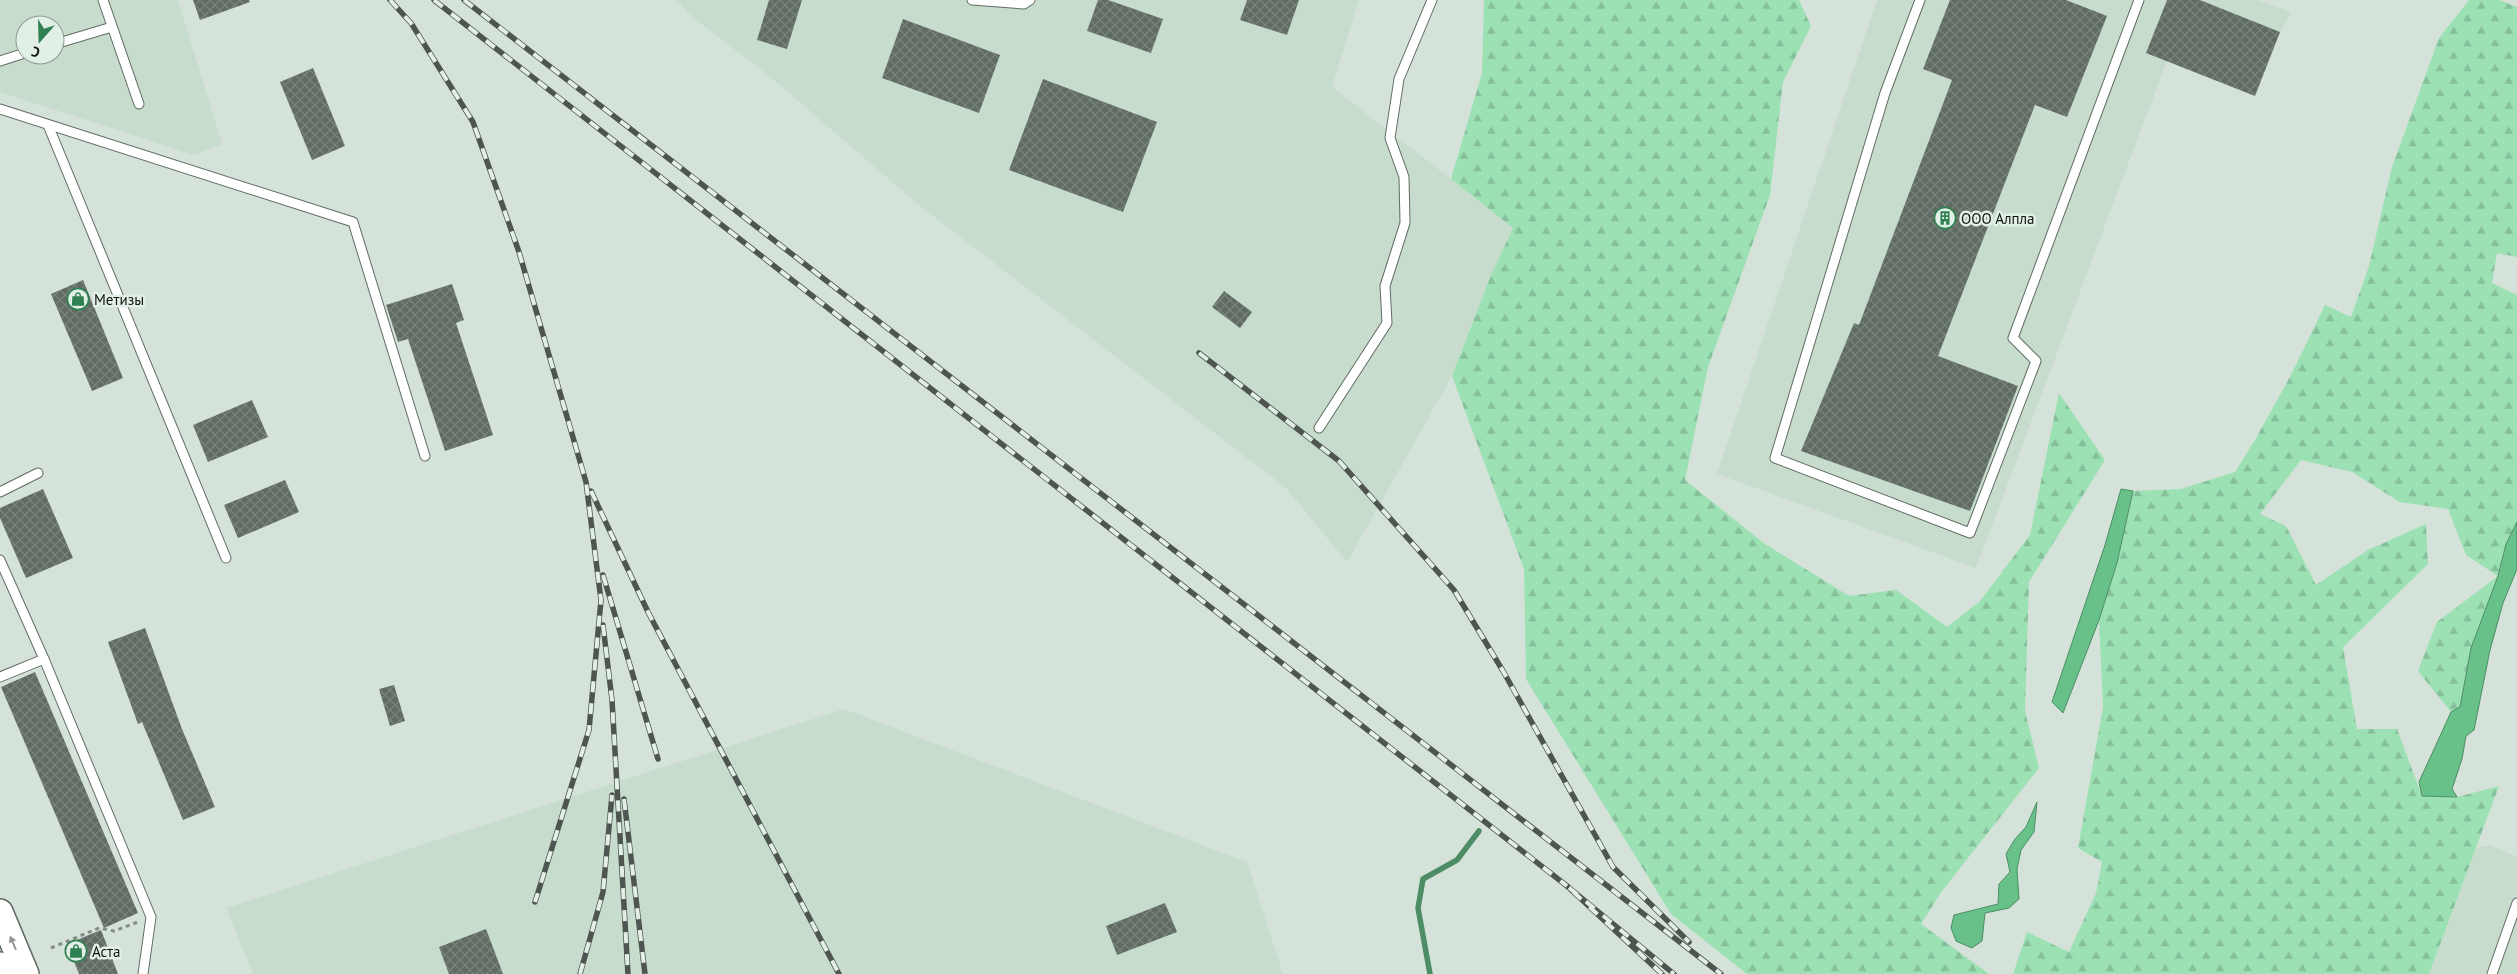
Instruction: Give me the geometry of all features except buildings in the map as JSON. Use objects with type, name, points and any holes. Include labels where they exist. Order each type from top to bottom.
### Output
[{"type":"main road","points":[[0,912],[26,974]]},
{"type":"main road","points":[[0,964],[4,974]]},
{"type":"lane","points":[[103,0],[139,104]]},
{"type":"lane","points":[[972,0],[1024,4],[1030,0]]},
{"type":"lane","points":[[1319,428],[1387,323],[1385,286],[1405,222],[1404,176],[1390,138],[1399,79],[1432,0]]},
{"type":"lane","points":[[1920,0],[1885,93],[1776,458],[1970,533],[2036,361],[2014,338],[2139,0]]},
{"type":"lane","points":[[65,41],[112,27]]},
{"type":"lane","points":[[0,60],[15,56]]},
{"type":"lane","points":[[0,109],[353,222],[425,456]]},
{"type":"lane","points":[[48,125],[226,558]]},
{"type":"lane","points":[[0,492],[38,473]]},
{"type":"lane","points":[[0,560],[44,659],[151,916],[144,973]]},
{"type":"lane","points":[[0,677],[44,659]]},
{"type":"lane","points":[[2492,974],[2517,903]]},
{"type":"path","points":[[51,948],[99,928],[114,931],[151,916]]},
{"type":"shaded area","points":[[0,0],[178,0],[222,144],[194,155],[0,92]]},
{"type":"shaded area","points":[[677,0],[1359,0],[1332,87],[1513,227],[1491,275],[1452,376],[1347,562],[1286,488],[919,205],[774,80],[690,15]]},
{"type":"shaded area","points":[[1877,0],[2258,0],[2292,12],[2280,32],[2255,96],[2167,61],[1976,568],[1717,474]]},
{"type":"shaded area","points":[[2121,489],[2133,491],[2117,563],[2099,620],[2063,713],[2052,702],[2105,545]]},
{"type":"shaded area","points":[[2517,522],[2517,569],[2503,603],[2490,650],[2474,730],[2466,736],[2462,759],[2452,789],[2457,797],[2422,796],[2419,782],[2451,712],[2460,707],[2471,648],[2498,576],[2506,544]]},
{"type":"shaded area","points":[[844,709],[1247,862],[1283,974],[253,974],[226,908]]},
{"type":"shaded area","points":[[2037,802],[2034,832],[2021,850],[2017,869],[2019,899],[2009,908],[1985,913],[1982,941],[1972,948],[1956,941],[1951,928],[1954,915],[1998,904],[1999,884],[2010,872],[2006,854],[2015,839],[2026,827]]},
{"type":"shaded area","points":[[2490,845],[2517,857],[2517,974],[2429,974],[2476,848]]},
{"type":"green space","points":[[1484,0],[1799,0],[1811,26],[1783,82],[1770,195],[1708,367],[1685,480],[1765,544],[1849,596],[1896,590],[1947,627],[1980,601],[2030,535],[2059,393],[2105,460],[2029,582],[2025,711],[2039,768],[1942,891],[1921,924],[1989,974],[1747,974],[1671,914],[1526,679],[1524,569],[1452,376],[1491,275],[1513,228],[1451,179],[1482,73]]},
{"type":"green space","points":[[2469,0],[2499,0],[2517,7],[2517,257],[2497,253],[2492,283],[2517,295],[2517,522],[2506,544],[2498,576],[2466,555],[2448,509],[2400,502],[2352,472],[2301,460],[2260,514],[2286,526],[2316,585],[2368,550],[2426,524],[2428,564],[2343,647],[2357,729],[2397,729],[2422,796],[2457,797],[2499,786],[2429,974],[2013,974],[2027,932],[2069,952],[2096,893],[2102,862],[2078,848],[2103,707],[2099,620],[2117,563],[2133,491],[2181,489],[2235,472],[2291,375],[2325,305],[2351,317],[2369,266],[2392,167],[2439,38]]},
{"type":"green space","points":[[2498,576],[2471,648],[2460,707],[2451,712],[2418,671],[2437,622]]},
{"type":"waterway","points":[[1430,974],[1418,908],[1423,879],[1457,860],[1479,831]]},
{"type":"railway","points":[[390,0],[411,23],[473,122],[519,252],[586,482],[601,600],[589,730],[535,902]]},
{"type":"railway","points":[[434,0],[1567,886]]},
{"type":"railway","points":[[464,0],[1721,974]]},
{"type":"railway","points":[[1199,353],[1339,461],[1454,590],[1503,671],[1613,867],[1689,942]]},
{"type":"railway","points":[[591,491],[648,612],[839,974]]},
{"type":"railway","points":[[603,575],[658,759]]},
{"type":"railway","points":[[603,625],[612,700],[628,974]]},
{"type":"railway","points":[[580,974],[603,892],[612,795]]},
{"type":"railway","points":[[624,799],[645,974]]},
{"type":"railway","points":[[1662,974],[1567,886],[1674,974]]},
{"type":"place","name":"ООО Алпла","points":[[1945,218]]},
{"type":"place","name":"Метизы","points":[[78,299]]},
{"type":"place","name":"Аста","points":[[76,951]]}]
